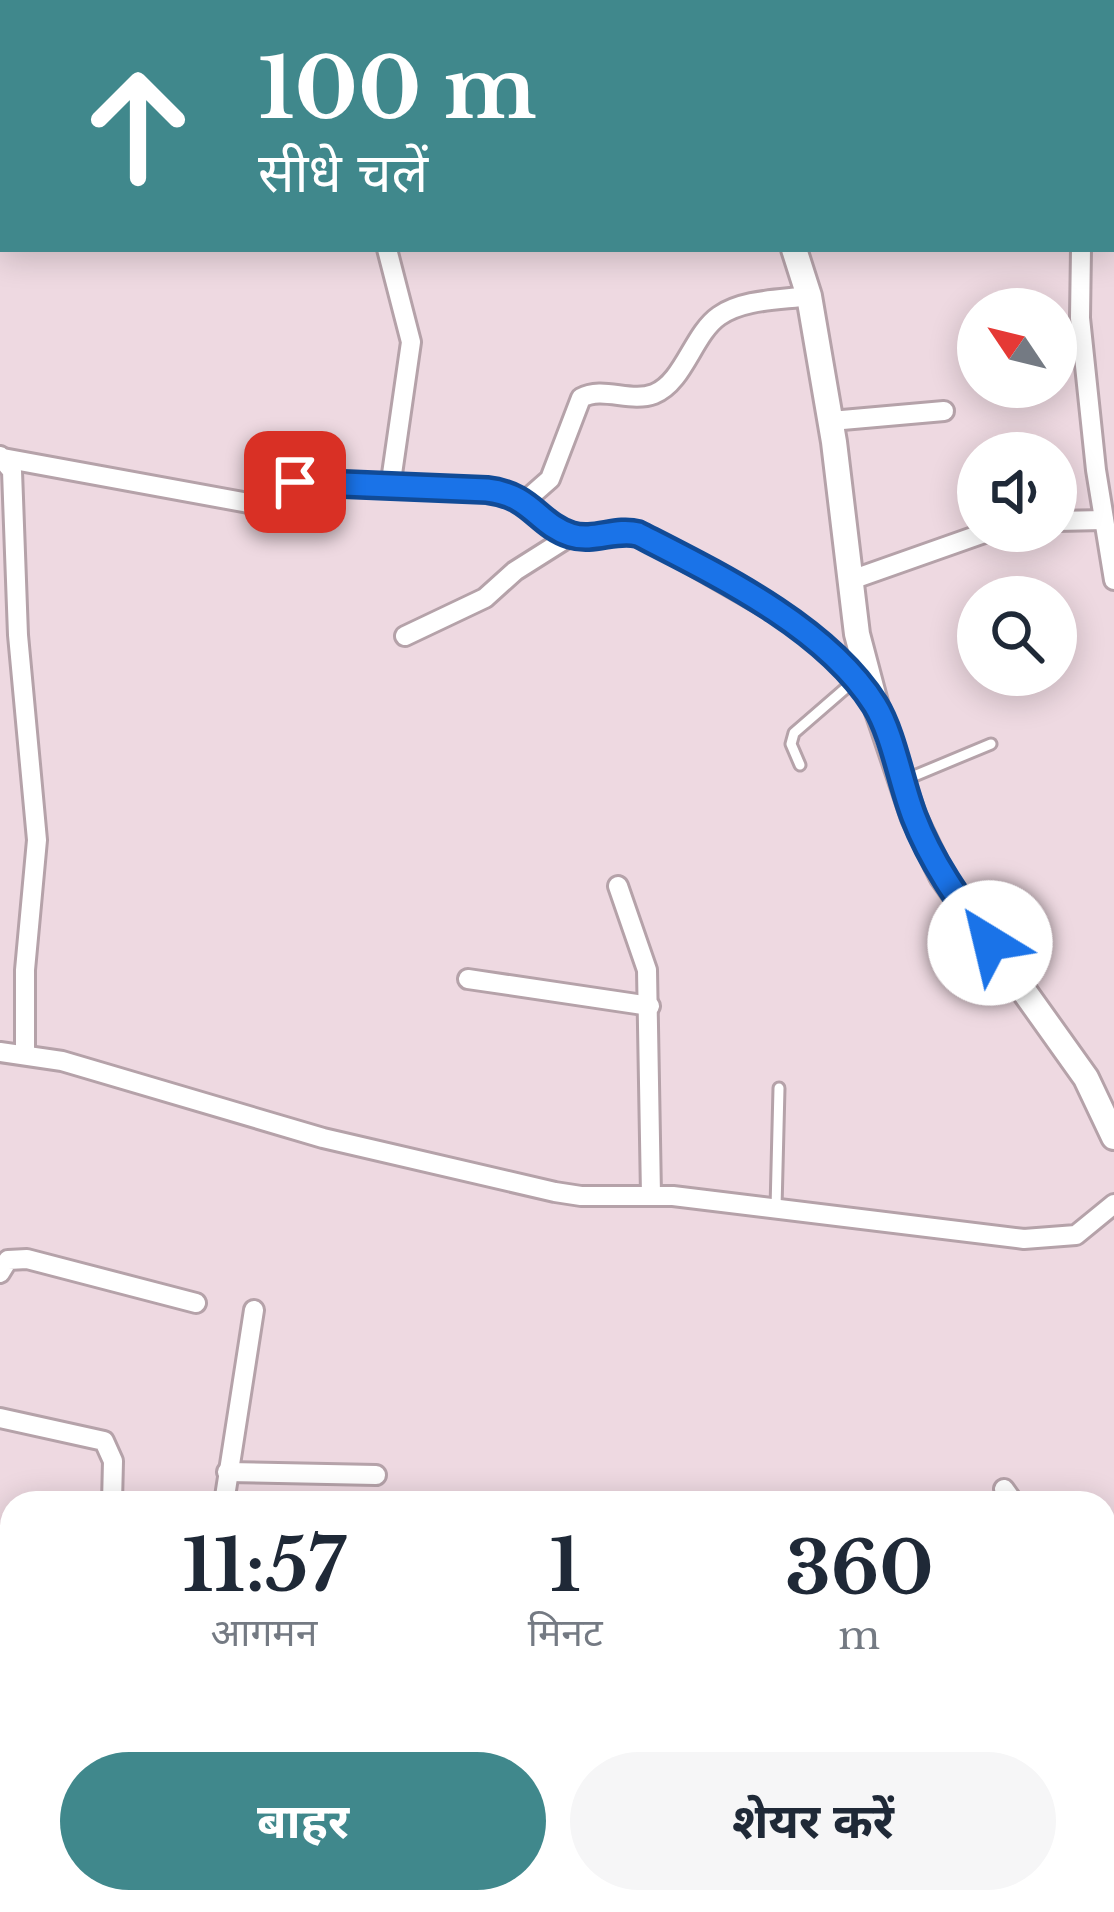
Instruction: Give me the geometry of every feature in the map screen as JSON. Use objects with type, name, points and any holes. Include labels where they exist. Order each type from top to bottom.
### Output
[{"type":"main road","points":[[795,252],[809,296],[831,421],[857,634],[902,781],[942,876],[1086,1078],[1114,1137]]},
{"type":"street","points":[[387,252],[411,342],[390,488]]},
{"type":"street","points":[[1081,252],[1080,318],[1114,580]]},
{"type":"street","points":[[525,501],[550,479],[580,398],[591,393],[652,394],[667,384],[717,317],[739,307],[809,296]]},
{"type":"street","points":[[831,421],[944,411]]},
{"type":"street","points":[[2,457],[276,508]]},
{"type":"street","points":[[2,457],[12,471],[9,636],[37,840],[25,970],[25,1053]]},
{"type":"street","points":[[295,482],[487,490],[525,501],[572,536],[625,531],[658,544],[794,624],[824,647],[876,706]]},
{"type":"street","points":[[1077,521],[1104,520]]},
{"type":"street","points":[[405,636],[485,598],[515,571],[572,536]]},
{"type":"street","points":[[851,580],[957,543]]},
{"type":"street","points":[[618,886],[647,970],[651,1195]]},
{"type":"street","points":[[468,979],[650,1006]]},
{"type":"street","points":[[0,1052],[25,1053],[445,1168],[581,1196],[651,1195],[1024,1239],[1056,1239],[1085,1232],[1114,1204]]},
{"type":"street","points":[[0,1274],[8,1260],[27,1258],[196,1303]]},
{"type":"street","points":[[225,1491],[254,1310]]},
{"type":"street","points":[[0,1418],[104,1441],[113,1461],[112,1491]]},
{"type":"street","points":[[227,1472],[376,1475]]},
{"type":"lane","points":[[800,765],[791,743],[794,733],[854,681]]},
{"type":"lane","points":[[902,781],[991,745]]},
{"type":"lane","points":[[776,1208],[778,1088]]},
{"type":"route","points":[[295,482],[499,491],[525,501],[572,536],[638,534],[794,624],[824,647],[876,706],[928,849],[990,943]]}]
